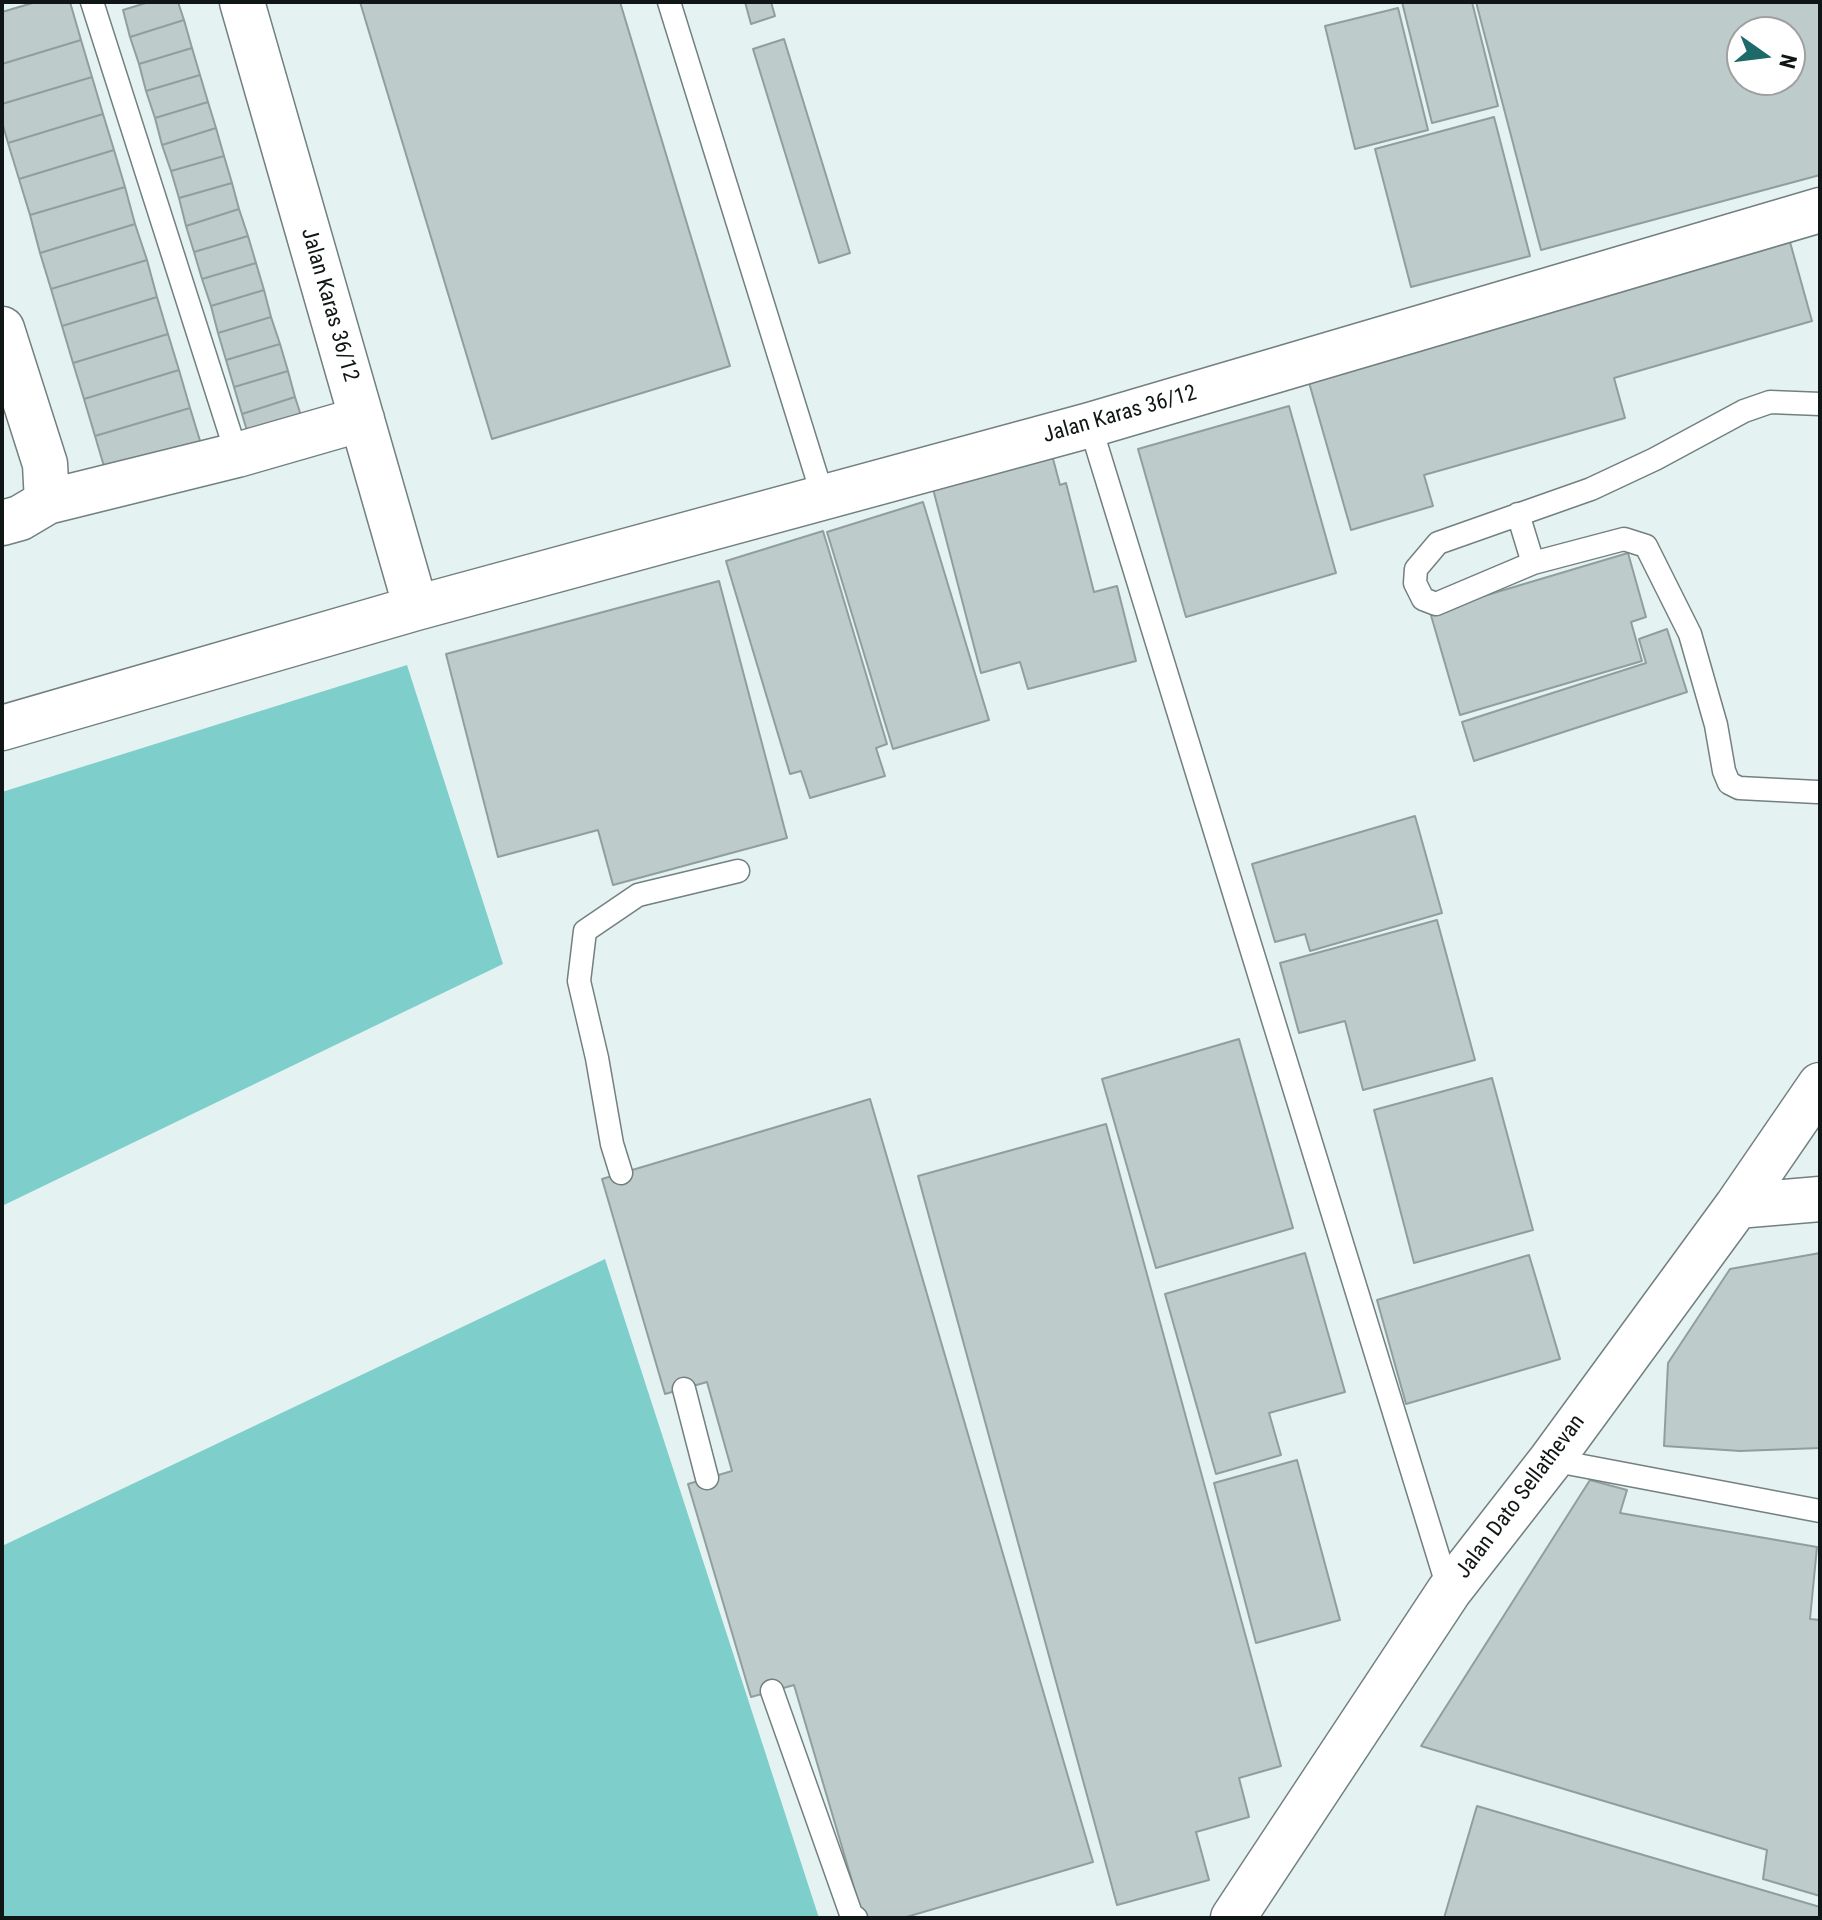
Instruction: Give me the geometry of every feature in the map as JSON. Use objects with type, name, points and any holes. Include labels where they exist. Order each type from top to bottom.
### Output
[{"type":"street","name":"Jalan Karas 36/12","points":[[242,2],[416,608]]},
{"type":"street","name":"Jalan Karas 36/12","points":[[2,728],[416,608],[1090,425],[1820,210]]},
{"type":"street","points":[[2,329],[45,464],[47,502]]},
{"type":"street","points":[[2,523],[20,518],[47,502],[237,455],[362,419]]},
{"type":"street","name":"Jalan Dato Sellathevan","points":[[1233,1918],[1449,1591],[1551,1460],[1737,1206],[1820,1085]]},
{"type":"street","points":[[1737,1206],[1820,1199]]},
{"type":"lane","points":[[92,2],[237,455]]},
{"type":"lane","points":[[669,2],[823,497]]},
{"type":"lane","points":[[1817,792],[1739,788],[1729,783],[1690,634],[1646,546],[1624,539],[1533,563],[1436,604],[1423,599],[1415,583],[1416,569],[1438,543],[1591,489],[1744,411],[1770,402],[1820,404]]},
{"type":"lane","points":[[1090,425],[1449,1591]]},
{"type":"lane","points":[[1518,514],[1533,563]]},
{"type":"lane","points":[[621,1173],[612,1144],[579,981],[585,931],[638,895],[738,871]]},
{"type":"lane","points":[[684,1389],[707,1478]]},
{"type":"lane","points":[[1551,1460],[1820,1511]]},
{"type":"lane","points":[[772,1691],[851,1914],[856,1918]]},
{"type":"shaded area","points":[[407,665],[503,964],[2,1206],[2,792]]},
{"type":"shaded area","points":[[605,1259],[819,1918],[2,1918],[2,1546]]},
{"type":"building","points":[[36,2],[70,2],[81,40],[2,64],[2,12]]},
{"type":"building","points":[[149,2],[178,2],[184,20],[130,37],[123,10]]},
{"type":"building","points":[[360,2],[620,2],[730,366],[492,439]]},
{"type":"building","points":[[745,2],[771,2],[775,16],[751,24]]},
{"type":"building","points":[[1402,2],[1472,2],[1498,106],[1432,123]]},
{"type":"building","points":[[1476,2],[1820,2],[1820,175],[1541,250]]},
{"type":"building","points":[[1398,8],[1428,130],[1355,149],[1325,26]]},
{"type":"building","points":[[184,20],[192,48],[139,64],[130,37]]},
{"type":"building","points":[[784,39],[850,253],[819,263],[753,49]]},
{"type":"building","points":[[81,40],[92,77],[2,104],[2,64]]},
{"type":"building","points":[[192,48],[200,75],[146,91],[139,64]]},
{"type":"building","points":[[200,75],[208,102],[155,118],[146,91]]},
{"type":"building","points":[[92,77],[103,114],[8,143],[2,122],[2,104]]},
{"type":"building","points":[[208,102],[216,128],[162,145],[155,118]]},
{"type":"building","points":[[103,114],[114,150],[19,179],[8,143]]},
{"type":"building","points":[[1494,117],[1530,256],[1411,287],[1375,149]]},
{"type":"building","points":[[216,128],[224,156],[171,171],[162,145]]},
{"type":"building","points":[[114,150],[125,187],[30,215],[19,179]]},
{"type":"building","points":[[224,156],[232,183],[179,198],[171,171]]},
{"type":"building","points":[[232,183],[239,209],[186,226],[179,198]]},
{"type":"building","points":[[125,187],[135,224],[40,253],[30,215]]},
{"type":"building","points":[[239,209],[248,236],[194,252],[186,226]]},
{"type":"building","points":[[135,224],[147,260],[51,289],[40,253]]},
{"type":"building","points":[[248,236],[256,263],[202,279],[194,252]]},
{"type":"building","points":[[1790,242],[1812,321],[1614,378],[1625,418],[1424,475],[1433,506],[1351,530],[1308,379]]},
{"type":"building","points":[[147,260],[157,297],[62,326],[51,289]]},
{"type":"building","points":[[256,263],[264,290],[211,306],[202,279]]},
{"type":"building","points":[[264,290],[271,317],[218,333],[211,306]]},
{"type":"building","points":[[157,297],[168,334],[73,363],[62,326]]},
{"type":"building","points":[[271,317],[280,344],[226,360],[218,333]]},
{"type":"building","points":[[168,334],[179,370],[84,399],[73,363]]},
{"type":"building","points":[[280,344],[288,371],[234,387],[226,360]]},
{"type":"building","points":[[179,370],[190,408],[95,436],[84,399]]},
{"type":"building","points":[[288,371],[295,397],[242,414],[234,387]]},
{"type":"building","points":[[295,397],[304,425],[250,441],[242,414]]},
{"type":"building","points":[[1289,406],[1336,573],[1186,617],[1138,449]]},
{"type":"building","points":[[190,408],[201,444],[106,473],[95,436]]},
{"type":"building","points":[[1052,455],[1060,485],[1066,483],[1094,592],[1117,586],[1136,661],[1028,689],[1020,662],[981,673],[932,485]]},
{"type":"building","points":[[923,502],[989,720],[893,749],[827,532]]},
{"type":"building","points":[[823,531],[887,744],[876,748],[885,776],[810,798],[801,771],[790,774],[726,561]]},
{"type":"building","points":[[1628,553],[1646,617],[1631,622],[1642,661],[1460,715],[1430,612]]},
{"type":"building","points":[[719,581],[787,838],[613,885],[598,830],[498,857],[446,654]]},
{"type":"building","points":[[1667,629],[1687,692],[1474,761],[1462,722],[1646,663],[1639,639]]},
{"type":"building","points":[[1415,816],[1442,913],[1310,951],[1305,934],[1275,942],[1252,864]]},
{"type":"building","points":[[1437,920],[1475,1060],[1363,1090],[1345,1021],[1299,1033],[1280,963]]},
{"type":"building","points":[[1239,1039],[1293,1228],[1156,1268],[1102,1079]]},
{"type":"building","points":[[1492,1078],[1533,1230],[1414,1263],[1374,1110]]},
{"type":"building","points":[[870,1099],[1093,1862],[903,1918],[863,1918],[794,1685],[751,1697],[688,1484],[732,1471],[707,1382],[665,1394],[602,1179]]},
{"type":"building","points":[[1106,1124],[1281,1766],[1239,1778],[1249,1817],[1196,1832],[1209,1880],[1117,1905],[918,1176]]},
{"type":"building","points":[[1305,1253],[1345,1392],[1269,1413],[1281,1455],[1216,1474],[1165,1294]]},
{"type":"building","points":[[1820,1253],[1820,1448],[1740,1451],[1664,1446],[1668,1363],[1730,1269]]},
{"type":"building","points":[[1529,1255],[1560,1359],[1406,1404],[1377,1300]]},
{"type":"building","points":[[1297,1460],[1340,1620],[1256,1643],[1214,1483]]},
{"type":"building","points":[[1590,1480],[1627,1490],[1620,1513],[1817,1547],[1810,1619],[1820,1620],[1820,1896],[1763,1879],[1767,1850],[1421,1746]]},
{"type":"building","points":[[1477,1806],[1820,1907],[1820,1918],[1444,1918]]}]
